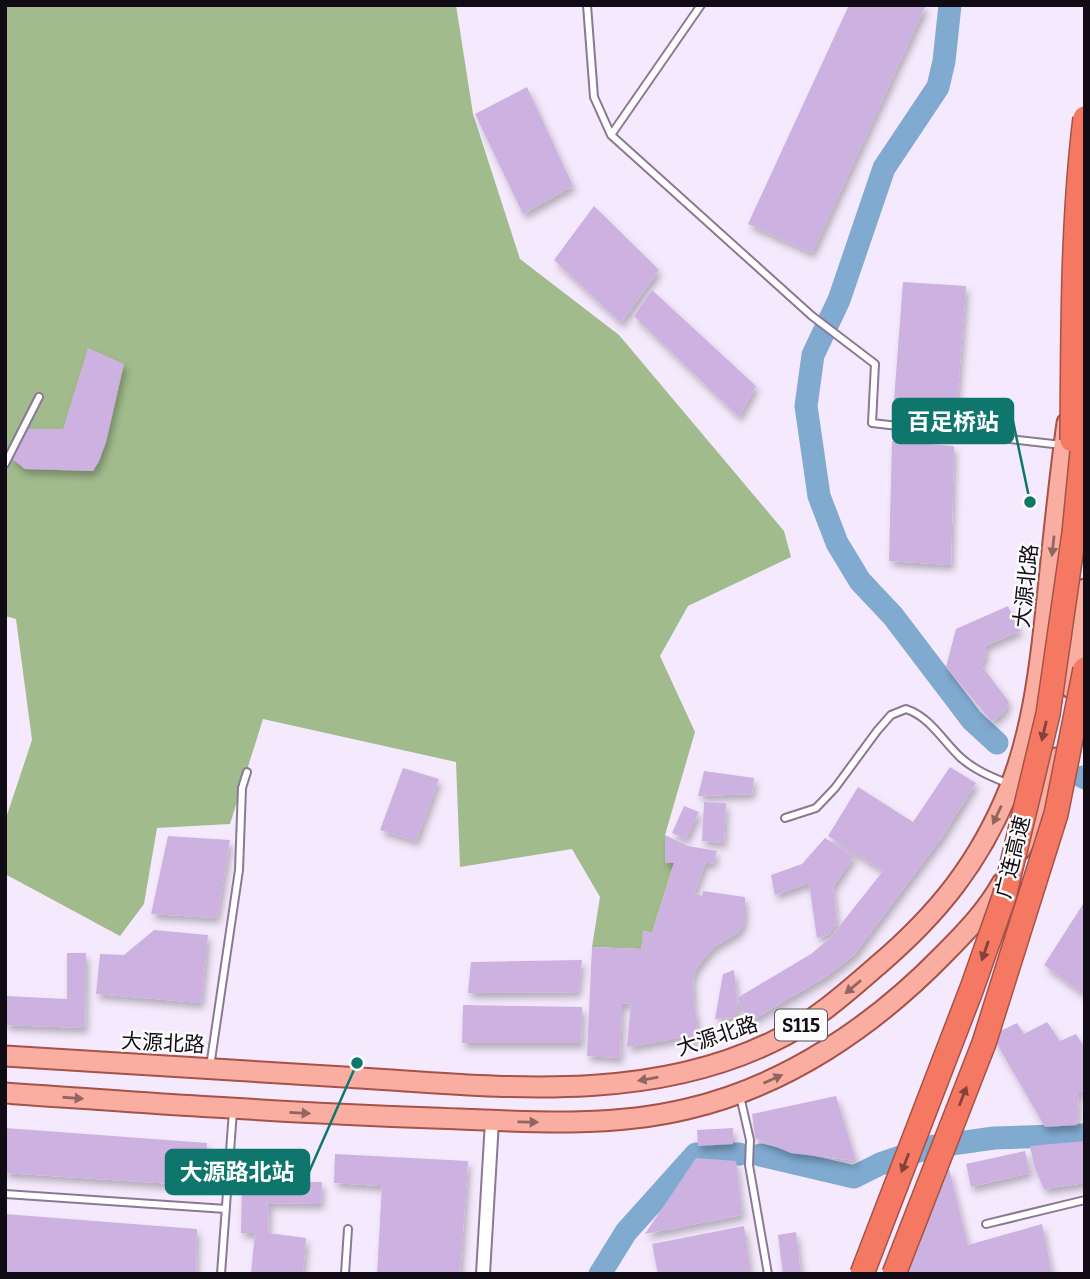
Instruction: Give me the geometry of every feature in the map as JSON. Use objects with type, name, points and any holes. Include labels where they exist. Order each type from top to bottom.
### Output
[{"type":"highway","points":[[1072,547],[1073,344],[1080,160],[1085,118]]},
{"type":"highway","name":"广连高速","points":[[862,1274],[972,988],[1004,897],[1048,714],[1072,547],[1085,421]]},
{"type":"highway","name":"广连高速","points":[[894,1274],[984,1042],[1004,979],[1056,814],[1085,669]]},
{"type":"main road","name":"大源北路","points":[[5,1056],[496,1086],[587,1087],[670,1076],[727,1061],[776,1041],[834,1003],[892,954],[944,902],[980,852],[1011,785],[1028,727],[1039,667],[1064,445],[1085,308]]},
{"type":"main road","name":"S115","points":[[5,1093],[233,1110],[492,1121],[592,1122],[688,1109],[739,1094],[781,1077],[880,1013],[914,985],[993,900],[1037,818],[1073,720],[1085,589]]},
{"type":"street","points":[[483,1274],[492,1121]]},
{"type":"lane","points":[[586,5],[594,97],[611,135],[812,316],[875,364],[872,423],[1064,445]]},
{"type":"lane","points":[[611,135],[701,5]]},
{"type":"lane","points":[[5,464],[39,397]]},
{"type":"lane","points":[[785,818],[816,808],[835,788],[891,715],[906,709],[919,713],[961,759],[982,773],[1011,785]]},
{"type":"lane","points":[[209,1069],[239,870],[242,788],[247,772]]},
{"type":"lane","points":[[739,1094],[750,1140],[749,1165],[768,1274]]},
{"type":"lane","points":[[221,1274],[233,1110]]},
{"type":"lane","points":[[5,1194],[226,1209]]},
{"type":"lane","points":[[986,1224],[1085,1200]]},
{"type":"lane","points":[[345,1274],[348,1229]]},
{"type":"green space","points":[[5,5],[456,5],[473,114],[520,259],[619,335],[784,531],[791,557],[688,606],[660,656],[695,732],[665,835],[665,863],[674,863],[652,933],[644,931],[641,949],[592,947],[600,897],[572,849],[460,867],[456,762],[263,719],[230,824],[157,828],[144,904],[120,936],[5,874],[5,821],[32,740],[16,619],[5,616]]},
{"type":"building","points":[[849,5],[926,5],[812,253],[748,224]]},
{"type":"building","points":[[527,87],[573,186],[523,214],[475,114]]},
{"type":"building","points":[[594,206],[659,270],[621,323],[554,260]]},
{"type":"building","points":[[903,282],[966,286],[957,405],[894,400]]},
{"type":"building","points":[[652,290],[756,386],[739,417],[634,316]]},
{"type":"building","points":[[88,348],[124,364],[99,461],[93,471],[25,469],[11,458],[27,429],[63,429]]},
{"type":"building","points":[[892,441],[954,446],[951,565],[889,561]]},
{"type":"building","points":[[1008,606],[1020,631],[985,646],[986,655],[981,665],[1009,702],[1004,712],[992,722],[946,667],[956,629]]},
{"type":"building","points":[[950,767],[976,783],[942,837],[854,955],[827,976],[749,1022],[737,998],[811,954],[830,938],[883,871],[828,836],[858,787],[913,822]]},
{"type":"building","points":[[403,768],[439,779],[416,841],[380,830]]},
{"type":"building","points":[[704,771],[754,778],[752,794],[698,796]]},
{"type":"building","points":[[704,802],[726,803],[724,843],[702,841]]},
{"type":"building","points":[[684,806],[699,812],[686,839],[672,833]]},
{"type":"building","points":[[665,835],[688,846],[717,851],[713,864],[706,862],[694,893],[702,896],[703,891],[745,897],[745,921],[739,932],[714,947],[698,966],[693,977],[696,1040],[685,1042],[684,1037],[627,1047],[631,1003],[622,1004],[620,1058],[587,1056],[592,947],[641,949],[643,931],[652,933],[674,863],[665,863]]},
{"type":"building","points":[[168,836],[230,840],[217,918],[151,914]]},
{"type":"building","points":[[825,838],[854,856],[833,887],[837,923],[828,935],[817,938],[809,883],[775,895],[771,875],[802,864]]},
{"type":"building","points":[[1085,901],[1085,995],[1044,965]]},
{"type":"building","points":[[154,930],[208,935],[201,1003],[96,994],[100,954],[124,955]]},
{"type":"building","points":[[67,953],[86,953],[85,1028],[5,1025],[5,996],[67,999]]},
{"type":"building","points":[[582,960],[578,992],[468,993],[471,962]]},
{"type":"building","points":[[734,970],[738,1009],[733,1018],[715,1019],[723,974]]},
{"type":"building","points":[[463,1005],[582,1007],[581,1043],[462,1043]]},
{"type":"building","points":[[1047,1022],[1060,1041],[1076,1034],[1085,1048],[1085,1090],[1079,1093],[1077,1125],[1045,1127],[992,1035],[1017,1023],[1024,1034]]},
{"type":"building","points":[[836,1096],[856,1161],[791,1153],[755,1138],[752,1114]]},
{"type":"building","points":[[5,1128],[207,1143],[204,1186],[5,1173]]},
{"type":"building","points":[[733,1128],[733,1144],[698,1146],[697,1130]]},
{"type":"building","points":[[1085,1141],[1085,1183],[1044,1189],[1034,1166],[1030,1146]]},
{"type":"building","points":[[1025,1151],[1030,1173],[971,1187],[966,1164]]},
{"type":"building","points":[[335,1154],[468,1161],[460,1274],[377,1274],[382,1186],[334,1183]]},
{"type":"building","points":[[696,1158],[736,1161],[742,1215],[645,1234]]},
{"type":"building","points":[[949,1169],[968,1245],[1042,1224],[1052,1274],[897,1274],[922,1177]]},
{"type":"building","points":[[242,1181],[322,1182],[321,1204],[269,1203],[268,1233],[306,1238],[303,1274],[251,1274],[255,1233],[241,1233]]},
{"type":"building","points":[[5,1214],[197,1229],[196,1274],[5,1274]]},
{"type":"building","points":[[744,1226],[751,1274],[658,1274],[652,1244]]},
{"type":"building","points":[[796,1232],[801,1274],[783,1274],[778,1235]]},
{"type":"waterway","points":[[950,5],[944,61],[938,87],[884,168],[839,300],[813,355],[806,406],[819,496],[837,543],[860,581],[893,616],[972,720],[997,743]]},
{"type":"waterway","points":[[760,1155],[854,1177],[880,1164],[930,1147],[994,1138],[1085,1135]]},
{"type":"waterway","points":[[600,1274],[626,1232],[696,1154],[739,1154]]},
{"type":"place","name":"百足桥站","points":[[1030,502]]},
{"type":"place","name":"大源路北站","points":[[357,1063]]}]
